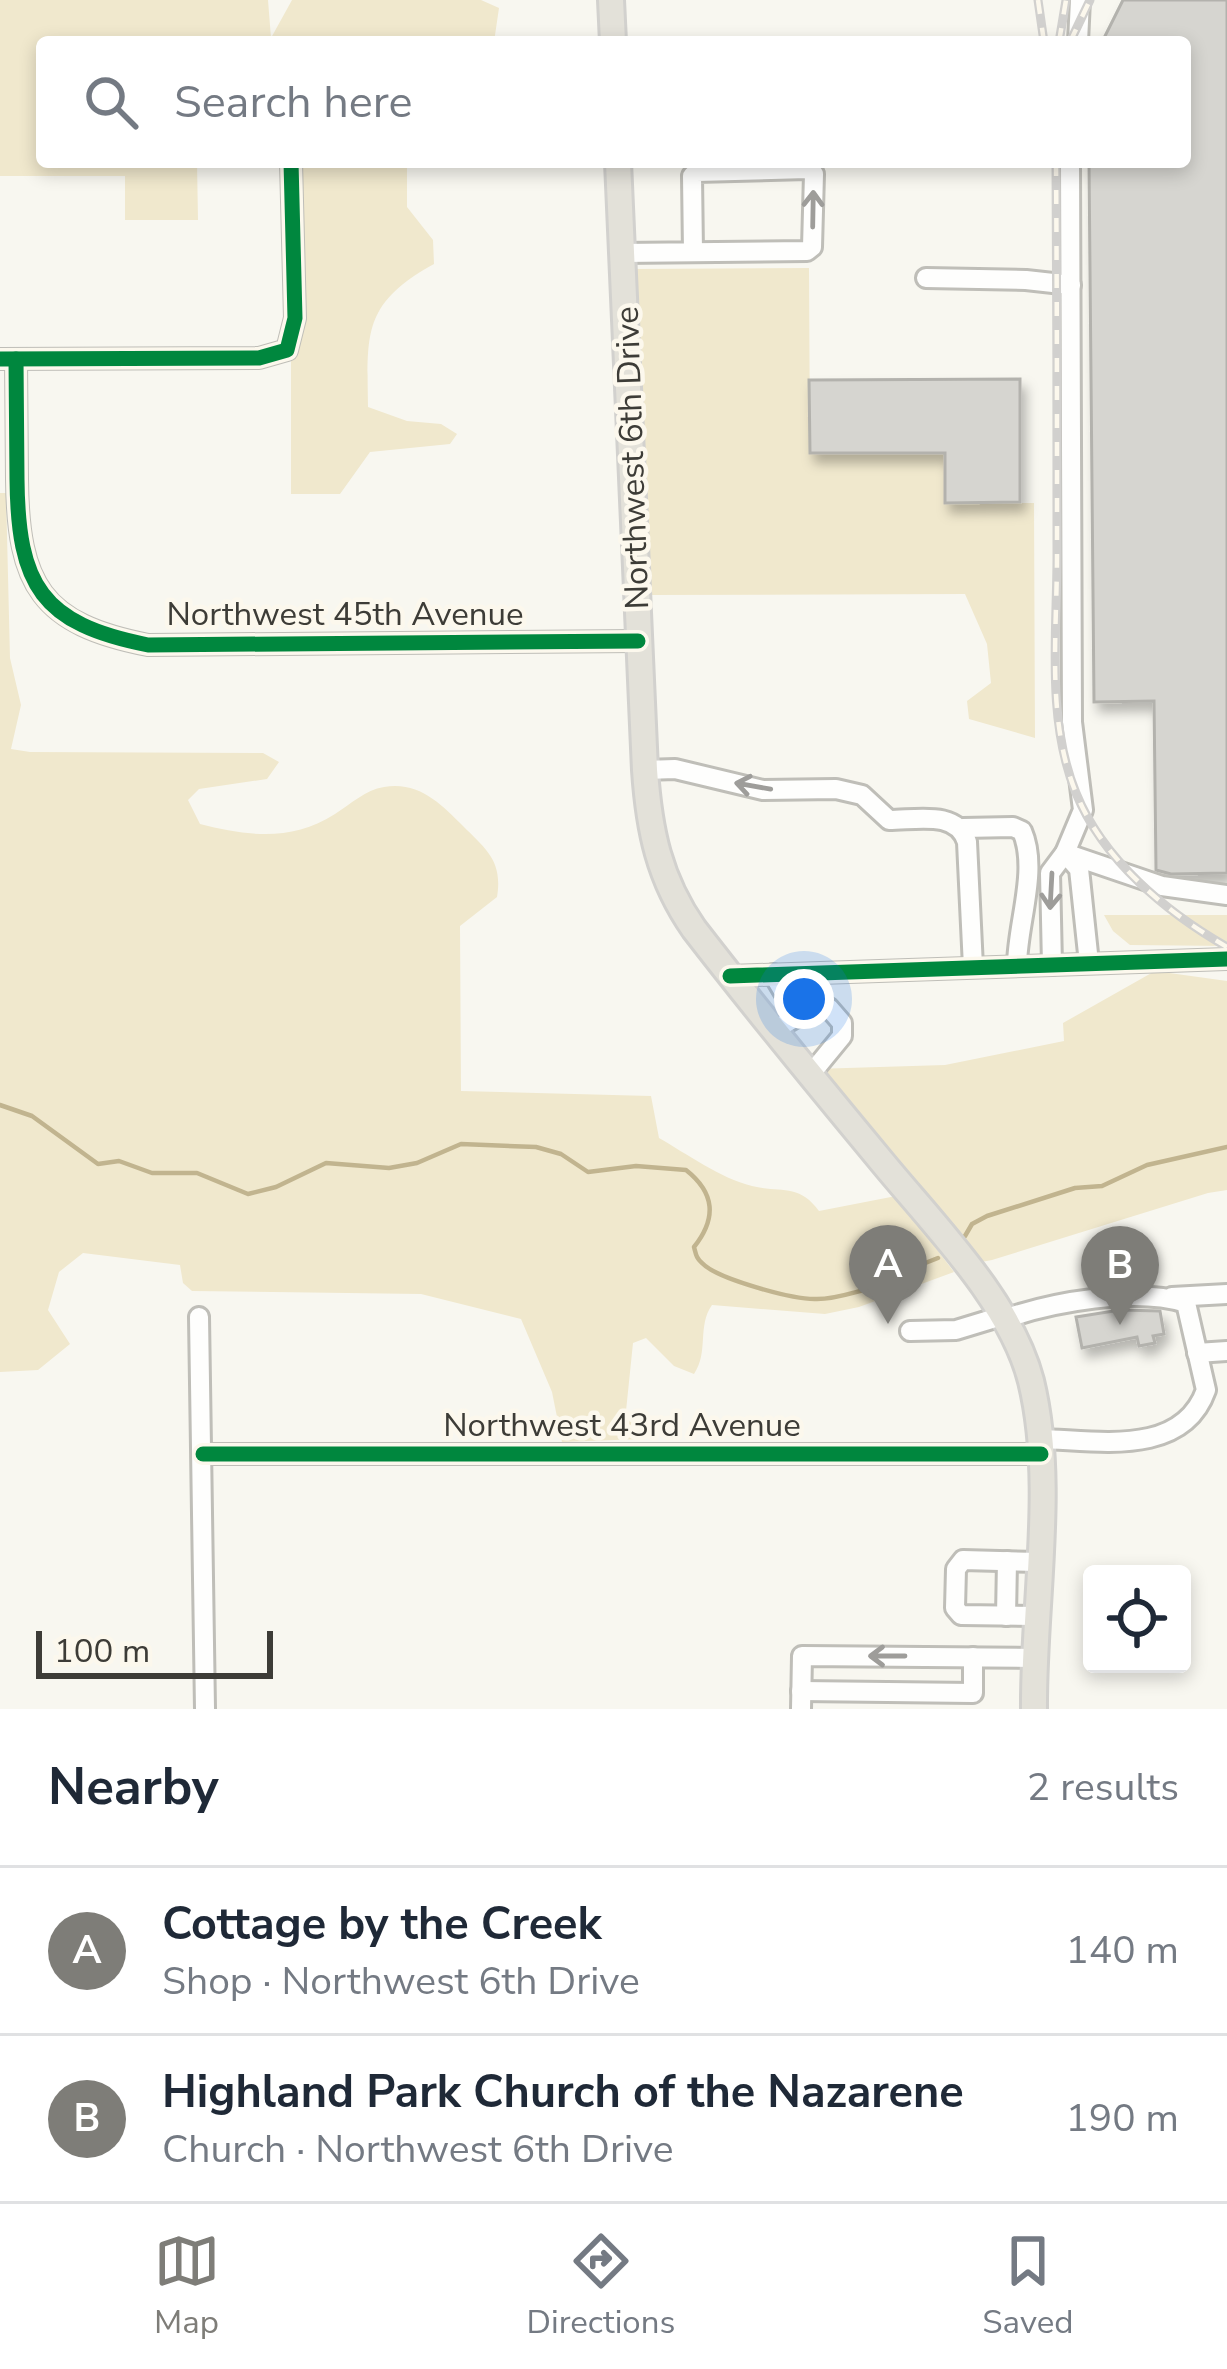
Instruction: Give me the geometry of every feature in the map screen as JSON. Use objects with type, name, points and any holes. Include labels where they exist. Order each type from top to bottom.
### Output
[{"type":"main road","points":[[611,0],[613,36]]},
{"type":"main road","name":"Northwest 6th Drive","points":[[618,168],[638,640],[654,850],[679,908],[955,1251],[1003,1318],[1030,1380],[1041,1447],[1034,1709]]},
{"type":"street","points":[[1078,36],[1081,0]]},
{"type":"street","points":[[8,359],[254,358],[274,357],[287,350],[294,332],[291,168]]},
{"type":"street","points":[[1052,965],[1050,873],[1065,853],[1083,810],[1072,722],[1070,168]]},
{"type":"street","points":[[622,253],[807,251],[812,247],[814,174],[806,170],[697,172],[692,176],[692,252]]},
{"type":"street","points":[[926,278],[1071,285]]},
{"type":"street","name":"Northwest 45th Avenue","points":[[8,359],[21,553],[42,594],[58,611],[112,638],[148,644],[638,640]]},
{"type":"street","points":[[645,770],[675,769],[763,790],[836,789],[862,795],[889,820],[950,820],[963,828],[1022,831],[1026,885],[1017,966]]},
{"type":"street","points":[[963,828],[973,967]]},
{"type":"street","points":[[1065,853],[1162,886],[1227,895]]},
{"type":"street","points":[[1065,853],[1078,868],[1089,963]]},
{"type":"street","points":[[730,976],[1227,958]]},
{"type":"street","points":[[773,974],[798,1016]]},
{"type":"street","points":[[774,1030],[807,1011],[829,1008],[842,1023],[842,1036],[811,1075]]},
{"type":"street","points":[[910,1331],[956,1330],[1045,1306],[1227,1294]]},
{"type":"street","points":[[1167,1297],[1186,1303],[1197,1353],[1227,1352]]},
{"type":"street","points":[[199,1317],[205,1709]]},
{"type":"street","name":"Northwest 43rd Avenue","points":[[203,1454],[1041,1447],[1137,1442],[1172,1431],[1188,1420],[1206,1390],[1197,1353]]},
{"type":"street","points":[[1036,1616],[962,1615],[955,1608],[956,1569],[963,1560],[1038,1562]]},
{"type":"street","points":[[1006,1616],[1007,1561]]},
{"type":"street","points":[[973,1657],[973,1693],[801,1700],[802,1656],[973,1657],[1034,1658]]},
{"type":"shaded area","points":[[0,0],[268,0],[271,36],[36,36],[36,168],[197,168],[198,220],[125,220],[125,176],[0,176]]},
{"type":"shaded area","points":[[292,0],[481,0],[499,8],[495,36],[272,36]]},
{"type":"shaded area","points":[[285,168],[407,168],[407,207],[433,240],[434,264],[394,292],[374,322],[368,407],[407,421],[441,424],[457,434],[450,444],[370,452],[340,494],[291,494]]},
{"type":"shaded area","points":[[809,268],[810,453],[945,453],[946,503],[1034,503],[1035,738],[969,719],[967,701],[991,683],[987,644],[965,594],[644,595],[632,269]]},
{"type":"shaded area","points":[[0,493],[6,493],[10,658],[21,705],[11,749],[263,753],[279,762],[267,779],[199,789],[188,800],[200,824],[252,833],[302,829],[384,787],[419,791],[485,849],[497,874],[497,897],[460,926],[461,1091],[651,1096],[659,1138],[728,1177],[796,1193],[819,1211],[896,1196],[954,1272],[859,1307],[825,1314],[712,1305],[694,1374],[674,1366],[646,1338],[633,1343],[626,1411],[641,1439],[562,1442],[552,1392],[521,1319],[421,1294],[192,1291],[183,1283],[180,1265],[83,1253],[59,1272],[48,1310],[70,1344],[38,1370],[0,1372]]},
{"type":"shaded area","points":[[1104,915],[1227,915],[1227,946],[1130,945],[1113,931]]},
{"type":"shaded area","points":[[1155,971],[1227,981],[1227,1190],[992,1260],[976,1263],[886,1147],[814,1069],[945,1065],[1064,1041],[1063,1023]]},
{"type":"building","points":[[1123,0],[1227,0],[1227,873],[1156,870],[1154,701],[1094,702],[1089,168],[1191,168],[1191,36],[1105,36]]},
{"type":"building","points":[[1020,379],[1020,502],[945,503],[945,453],[810,453],[809,380]]},
{"type":"building","points":[[1120,1310],[1160,1311],[1164,1334],[1153,1336],[1155,1343],[1139,1346],[1137,1337],[1082,1348],[1076,1317]]},
{"type":"waterway","points":[[0,1105],[32,1116],[98,1164],[119,1161],[152,1173],[197,1173],[248,1194],[276,1187],[326,1163],[389,1168],[417,1163],[461,1144],[536,1147],[561,1154],[588,1172],[636,1166],[686,1170],[703,1188],[709,1206],[707,1226],[694,1247],[698,1259],[723,1276],[791,1296],[827,1298],[890,1286],[910,1269],[938,1258]]},
{"type":"waterway","points":[[965,1236],[972,1224],[987,1216],[1075,1188],[1102,1186],[1147,1165],[1227,1147]]},
{"type":"railway","points":[[1038,0],[1043,36]]},
{"type":"railway","points":[[1060,36],[1066,0]]},
{"type":"railway","points":[[1073,36],[1090,0]]},
{"type":"railway","points":[[1056,168],[1055,676],[1060,736],[1076,793],[1102,840],[1160,901],[1227,947]]},
{"type":"cycle path","points":[[0,359],[259,358],[287,350],[295,318],[291,168]]},
{"type":"cycle path","points":[[16,359],[23,547],[43,594],[83,625],[148,645],[638,641]]},
{"type":"cycle path","points":[[730,976],[1227,959]]},
{"type":"cycle path","points":[[203,1454],[1041,1454]]},
{"type":"place","name":"Cottage by the Creek","points":[[888,1324]]},
{"type":"place","name":"Highland Park Church of the Nazarene","points":[[1120,1325]]}]
